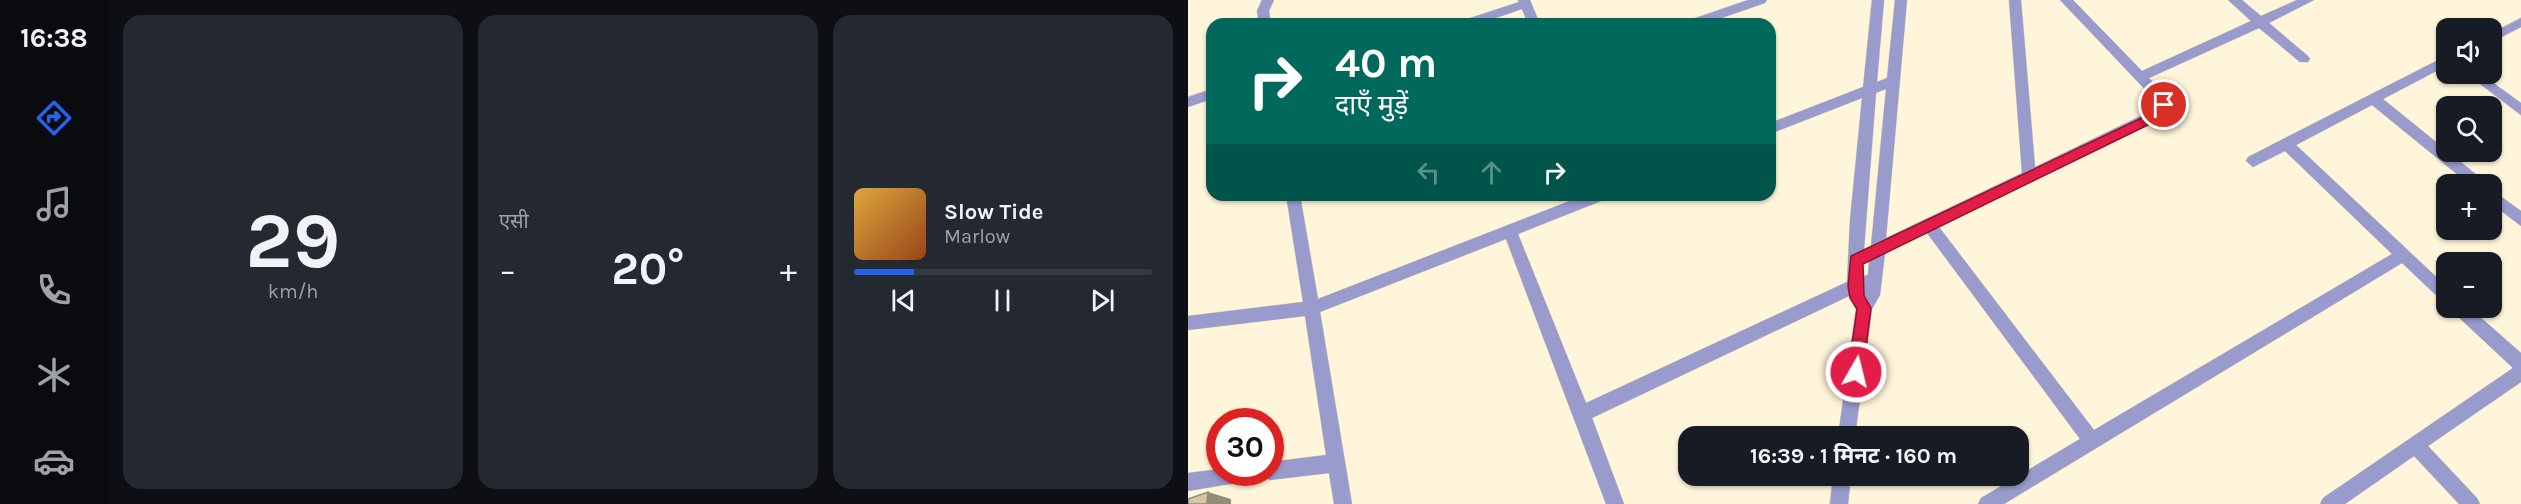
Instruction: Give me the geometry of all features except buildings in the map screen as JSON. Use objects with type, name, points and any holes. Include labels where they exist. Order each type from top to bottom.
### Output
[{"type":"street","points":[[1264,18],[1263,11],[1268,0]]},
{"type":"street","points":[[1708,18],[1761,0]]},
{"type":"street","points":[[1864,308],[1857,298],[1855,286],[1856,260],[1868,91],[1878,0]]},
{"type":"street","points":[[1848,426],[1864,308],[1872,295],[1875,279],[1901,0]]},
{"type":"street","points":[[2015,0],[2029,176]]},
{"type":"street","points":[[1856,260],[2162,112],[2164,108],[2162,99],[2066,0]]},
{"type":"street","points":[[2234,0],[2304,58]]},
{"type":"street","points":[[2140,77],[2308,0]]},
{"type":"street","points":[[1481,18],[1525,2],[1532,18]]},
{"type":"street","points":[[2502,32],[2521,22]]},
{"type":"street","points":[[2253,161],[2436,66]]},
{"type":"street","points":[[1776,127],[1895,80]]},
{"type":"street","points":[[2486,84],[2521,110]]},
{"type":"street","points":[[1188,102],[1206,96]]},
{"type":"street","points":[[2373,99],[2466,174]]},
{"type":"street","points":[[2286,144],[2436,286]]},
{"type":"street","points":[[1294,201],[1343,504]]},
{"type":"street","points":[[1188,323],[1312,308],[1586,201]]},
{"type":"street","points":[[2502,204],[2521,220]]},
{"type":"street","points":[[1930,226],[2092,441]]},
{"type":"street","points":[[1510,231],[1615,504]]},
{"type":"street","points":[[1987,504],[2403,255]]},
{"type":"street","points":[[1582,414],[1855,286],[1875,279]]},
{"type":"street","points":[[2471,318],[2521,364]]},
{"type":"street","points":[[2329,504],[2521,372]]},
{"type":"street","points":[[2415,444],[2471,504]]},
{"type":"street","points":[[1284,469],[1337,463]]},
{"type":"street","points":[[1188,482],[1206,480]]},
{"type":"street","points":[[1839,504],[1841,486]]},
{"type":"route","points":[[1856,372],[1864,308],[1857,298],[1856,260],[2154,117],[2162,112],[2164,105]]}]
